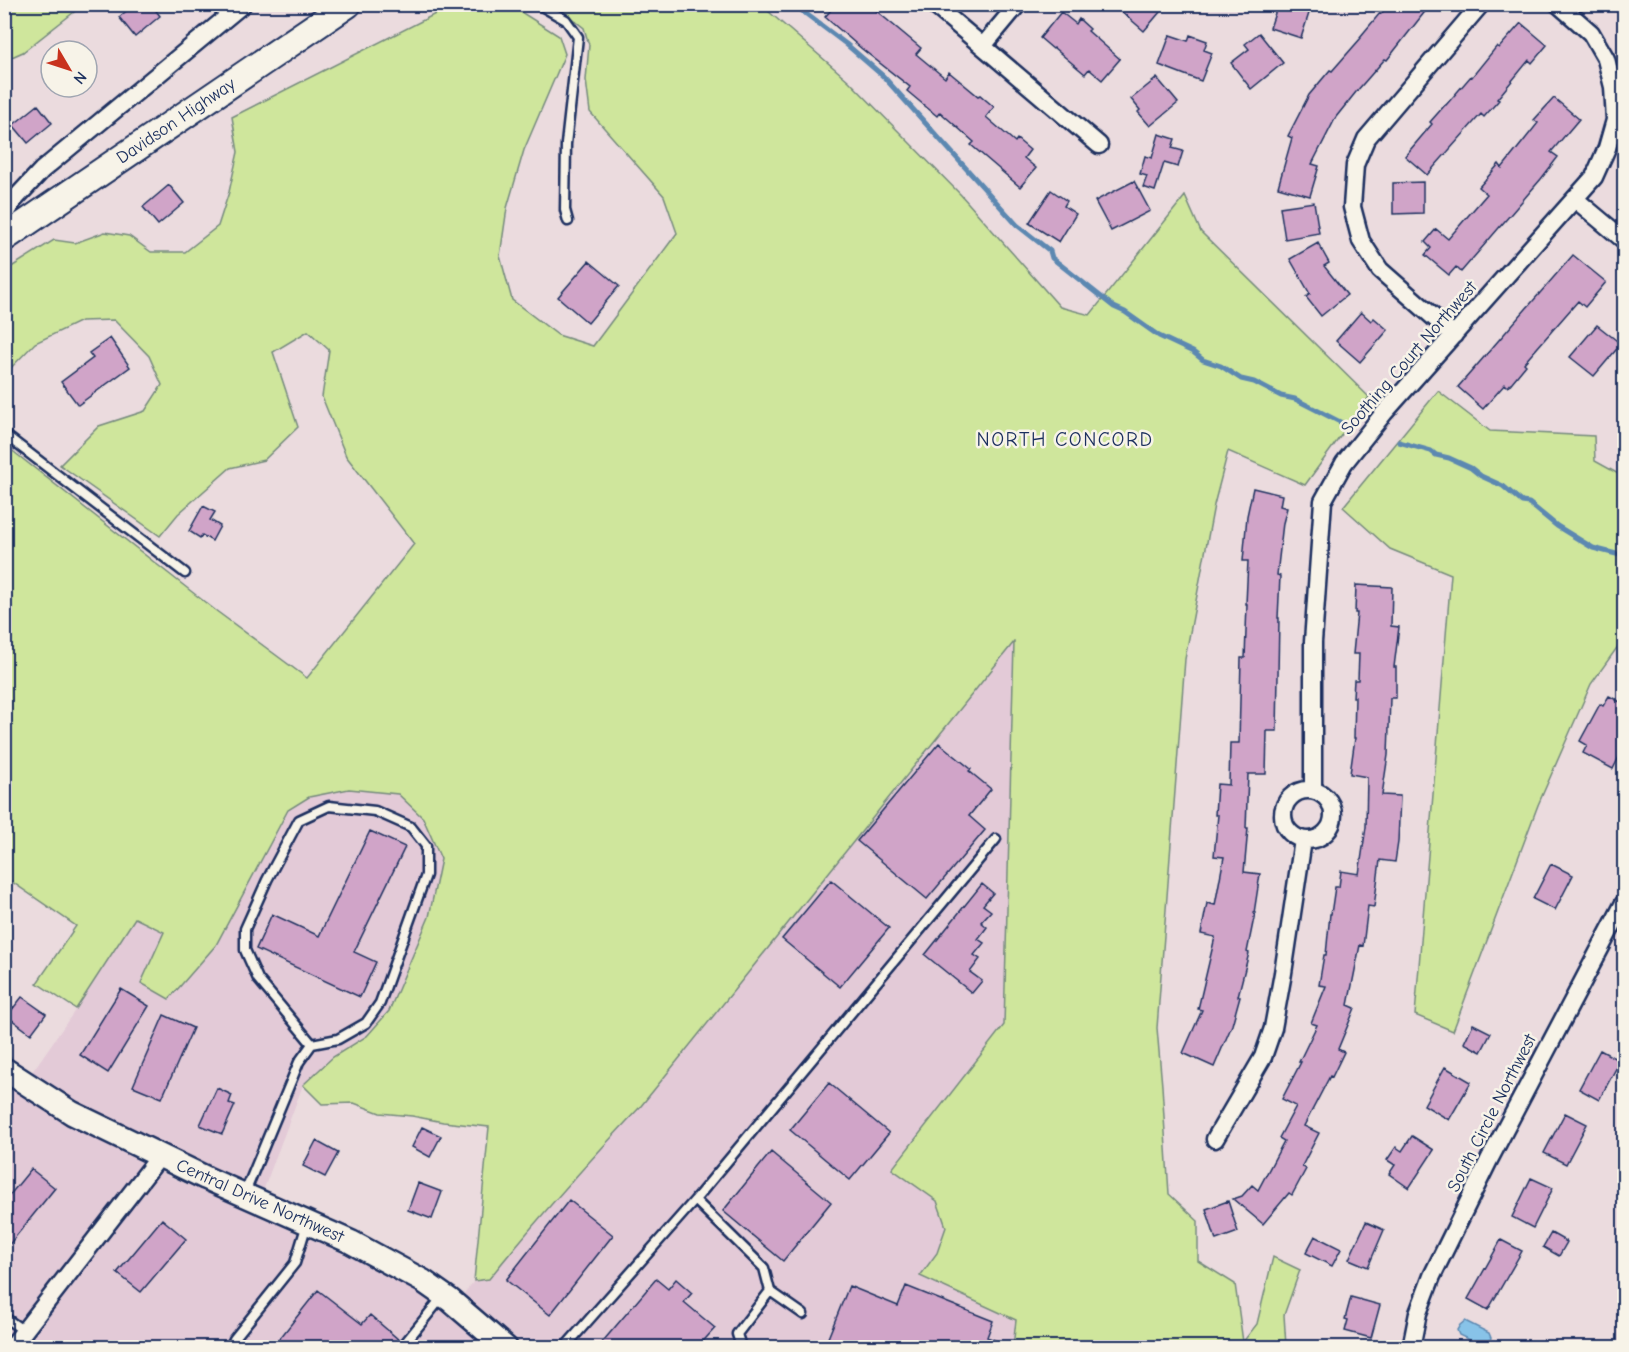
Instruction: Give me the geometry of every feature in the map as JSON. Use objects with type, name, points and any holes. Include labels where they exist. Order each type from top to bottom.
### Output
[{"type":"main road","name":"Davidson Highway","points":[[4,238],[348,4]]},
{"type":"street","points":[[4,215],[13,201],[42,170],[243,4]]},
{"type":"street","points":[[933,4],[1098,145]]},
{"type":"street","points":[[983,46],[1018,4]]},
{"type":"street","points":[[1454,335],[1380,270],[1360,241],[1352,207],[1355,165],[1366,139],[1481,4]]},
{"type":"street","name":"Soothing Court Northwest","points":[[1313,790],[1313,642],[1323,501],[1344,463],[1384,413],[1594,177],[1616,120],[1613,87],[1606,59],[1591,33],[1558,4]]},
{"type":"street","points":[[1575,199],[1624,240]]},
{"type":"street","points":[[1313,790],[1325,796],[1332,807],[1333,820],[1328,832],[1316,839],[1303,840],[1291,835],[1284,824],[1283,810],[1289,799],[1300,791],[1313,790]]},
{"type":"street","points":[[1215,1139],[1263,1057],[1273,1028],[1303,840]]},
{"type":"street","name":"South Circle Northwest","points":[[1411,1347],[1418,1313],[1432,1276],[1489,1160],[1624,903]]},
{"type":"street","name":"Central Drive Northwest","points":[[4,1069],[72,1113],[244,1195],[351,1242],[423,1281],[495,1342]]},
{"type":"street","points":[[11,1347],[160,1156]]},
{"type":"lane","points":[[538,4],[566,20],[578,37],[566,144],[565,210],[568,221]]},
{"type":"lane","points":[[4,434],[185,573]]},
{"type":"lane","points":[[244,1195],[299,1062],[312,1044],[338,1039],[366,1023],[380,1002],[426,875],[426,846],[411,827],[375,811],[329,806],[299,820],[245,928],[245,950],[258,979],[312,1044]]},
{"type":"lane","points":[[564,1347],[695,1200],[996,839]]},
{"type":"lane","points":[[695,1200],[764,1268],[770,1292],[803,1314]]},
{"type":"lane","points":[[230,1347],[295,1263],[308,1223]]},
{"type":"lane","points":[[742,1347],[737,1334],[770,1292]]},
{"type":"lane","points":[[401,1347],[443,1296]]},
{"type":"lane","points":[[4,1317],[24,1331]]},
{"type":"shaded area","points":[[1014,641],[1004,1025],[892,1169],[937,1201],[946,1227],[937,1253],[920,1276],[1016,1320],[1013,1347],[526,1347],[463,1295],[474,1281],[489,1278],[540,1216],[641,1106]]},
{"type":"shaded area","points":[[349,789],[398,794],[423,818],[441,859],[429,917],[389,1011],[367,1036],[333,1057],[303,1085],[263,1191],[164,1149],[76,1103],[30,1075],[135,918],[164,932],[141,983],[170,999],[216,945],[288,811],[309,797]]},
{"type":"shaded area","points":[[8,1087],[78,1129],[171,1177],[389,1274],[465,1325],[491,1348],[5,1348],[4,1092]]},
{"type":"green space","points":[[5,4],[83,4],[23,52],[5,60]]},
{"type":"green space","points":[[453,5],[510,5],[559,36],[565,54],[524,150],[507,208],[500,256],[512,300],[558,335],[593,346],[677,233],[664,196],[590,112],[586,80],[589,45],[584,28],[555,5],[761,5],[849,81],[961,195],[1060,307],[1090,315],[1185,196],[1201,232],[1369,397],[1305,485],[1228,451],[1214,505],[1185,659],[1157,1028],[1169,1194],[1198,1221],[1198,1261],[1235,1284],[1243,1342],[1257,1324],[1273,1257],[1300,1270],[1284,1315],[1286,1346],[1291,1347],[1013,1347],[1016,1320],[920,1276],[937,1253],[946,1227],[937,1201],[892,1169],[1004,1025],[1014,642],[641,1106],[563,1191],[489,1279],[474,1281],[489,1127],[380,1113],[354,1103],[322,1104],[303,1085],[333,1057],[367,1036],[389,1011],[429,917],[441,859],[423,818],[398,794],[349,789],[309,797],[288,810],[216,945],[169,999],[141,983],[164,932],[135,918],[76,1009],[37,983],[76,926],[5,877],[5,445],[215,610],[307,678],[414,544],[346,456],[322,397],[329,350],[308,331],[273,352],[298,427],[264,460],[230,468],[178,514],[160,536],[60,465],[99,426],[145,411],[162,385],[149,356],[114,320],[81,321],[35,343],[5,374],[5,271],[54,240],[75,243],[105,232],[129,236],[151,252],[185,252],[218,226],[238,152],[232,117]]},
{"type":"green space","points":[[1438,391],[1490,431],[1594,436],[1595,461],[1624,477],[1624,638],[1591,684],[1538,805],[1453,1031],[1415,1015],[1451,574],[1390,549],[1343,507]]},
{"type":"water","points":[[1465,1321],[1489,1333],[1491,1338],[1488,1345],[1484,1347],[1459,1335],[1457,1330]]},
{"type":"building","points":[[135,4],[151,4],[160,16],[135,37],[119,17]]},
{"type":"building","points":[[836,4],[868,4],[921,48],[916,54],[945,78],[949,72],[994,107],[986,117],[1015,142],[1017,139],[1030,150],[1024,158],[1036,168],[1020,187],[971,145],[974,142],[940,112],[937,116],[907,91],[910,87],[825,17]]},
{"type":"building","points":[[1113,4],[1151,4],[1160,12],[1144,31]]},
{"type":"building","points":[[1278,4],[1312,4],[1301,38],[1270,28]]},
{"type":"building","points":[[1389,4],[1431,4],[1387,60],[1385,59],[1336,117],[1312,164],[1319,166],[1310,196],[1278,187],[1292,138],[1288,136],[1309,95]]},
{"type":"building","points":[[1061,12],[1076,24],[1079,19],[1090,29],[1088,31],[1120,59],[1102,80],[1089,69],[1085,74],[1040,38]]},
{"type":"building","points":[[1521,23],[1547,45],[1532,63],[1529,60],[1484,117],[1481,114],[1427,175],[1405,156],[1432,124],[1430,122],[1497,46],[1499,48]]},
{"type":"building","points":[[1259,33],[1283,63],[1251,89],[1231,63],[1249,49],[1245,44]]},
{"type":"building","points":[[1170,35],[1188,41],[1190,35],[1207,41],[1204,50],[1212,53],[1201,81],[1159,65]]},
{"type":"building","points":[[1157,78],[1178,103],[1150,126],[1131,99]]},
{"type":"building","points":[[1554,98],[1579,119],[1551,152],[1558,157],[1461,272],[1456,267],[1449,275],[1425,255],[1431,248],[1425,242],[1436,229],[1448,239],[1487,194],[1479,187],[1499,164],[1502,168],[1538,123],[1534,120]]},
{"type":"building","points":[[38,105],[52,123],[28,143],[13,125]]},
{"type":"building","points":[[1159,134],[1175,139],[1172,148],[1183,151],[1178,167],[1164,163],[1155,191],[1143,187],[1147,176],[1140,174],[1145,156],[1152,158]]},
{"type":"building","points":[[1134,181],[1150,211],[1111,231],[1095,201]]},
{"type":"building","points":[[1423,182],[1423,213],[1393,214],[1393,183]]},
{"type":"building","points":[[169,185],[184,203],[158,225],[143,207]]},
{"type":"building","points":[[1051,190],[1067,201],[1064,206],[1076,214],[1059,242],[1029,223]]},
{"type":"building","points":[[1314,202],[1319,233],[1285,239],[1280,207]]},
{"type":"building","points":[[1318,243],[1329,263],[1324,266],[1347,295],[1321,316],[1306,297],[1310,294],[1290,259]]},
{"type":"building","points":[[1573,255],[1606,282],[1585,307],[1578,301],[1524,363],[1526,365],[1508,387],[1505,384],[1483,409],[1458,387]]},
{"type":"building","points":[[589,261],[619,286],[588,323],[558,297]]},
{"type":"building","points":[[1361,312],[1371,321],[1374,318],[1388,330],[1360,362],[1336,341]]},
{"type":"building","points":[[1597,325],[1621,344],[1594,376],[1570,357]]},
{"type":"building","points":[[110,338],[130,367],[78,405],[61,382],[93,358],[89,353]]},
{"type":"building","points":[[1253,488],[1282,495],[1280,506],[1287,508],[1277,575],[1280,576],[1277,731],[1267,731],[1266,774],[1248,774],[1246,828],[1248,828],[1244,872],[1260,874],[1247,952],[1249,953],[1238,996],[1240,996],[1232,1025],[1214,1067],[1183,1053],[1202,1010],[1198,1009],[1215,937],[1201,934],[1207,903],[1215,905],[1224,857],[1214,856],[1218,815],[1215,815],[1217,784],[1229,785],[1230,743],[1239,743],[1241,658],[1245,658],[1248,561],[1243,561],[1247,516]]},
{"type":"building","points":[[203,506],[215,512],[210,520],[220,526],[212,541],[202,535],[200,538],[189,531]]},
{"type":"building","points":[[1356,585],[1392,587],[1391,626],[1399,627],[1394,667],[1396,667],[1396,698],[1390,698],[1388,755],[1382,795],[1400,796],[1398,842],[1395,862],[1380,860],[1374,907],[1368,906],[1363,946],[1360,945],[1348,1005],[1355,1008],[1338,1049],[1344,1052],[1304,1126],[1319,1133],[1302,1166],[1306,1169],[1292,1195],[1289,1193],[1263,1224],[1233,1199],[1242,1196],[1252,1185],[1258,1190],[1284,1141],[1279,1138],[1296,1106],[1282,1099],[1317,1025],[1311,1023],[1326,986],[1319,985],[1324,955],[1326,955],[1335,887],[1339,887],[1341,871],[1359,874],[1366,827],[1367,777],[1350,774],[1355,738],[1354,680],[1358,680],[1359,654],[1353,654],[1357,613],[1355,613]]},
{"type":"building","points":[[1609,696],[1624,704],[1624,747],[1613,769],[1583,753],[1587,745],[1580,741],[1600,704],[1603,706]]},
{"type":"building","points":[[939,743],[991,789],[969,816],[985,830],[927,899],[857,841]]},
{"type":"building","points":[[370,831],[405,847],[354,952],[376,962],[360,997],[256,949],[272,914],[319,936]]},
{"type":"building","points":[[1551,864],[1573,875],[1555,910],[1533,899]]},
{"type":"building","points":[[831,880],[889,928],[840,987],[782,939]]},
{"type":"building","points":[[982,884],[993,893],[983,905],[991,911],[981,922],[987,927],[978,939],[984,943],[974,955],[980,959],[970,972],[982,981],[972,993],[925,955]]},
{"type":"building","points":[[121,989],[149,1006],[108,1073],[80,1055]]},
{"type":"building","points":[[22,997],[46,1014],[31,1034],[7,1016]]},
{"type":"building","points":[[164,1015],[193,1028],[162,1098],[133,1086]]},
{"type":"building","points":[[1473,1024],[1491,1033],[1481,1052],[1464,1043]]},
{"type":"building","points":[[1600,1050],[1620,1061],[1599,1100],[1579,1089]]},
{"type":"building","points":[[1445,1067],[1471,1082],[1449,1120],[1424,1105]]},
{"type":"building","points":[[829,1083],[889,1133],[850,1180],[790,1130]]},
{"type":"building","points":[[217,1088],[232,1095],[229,1103],[235,1105],[222,1134],[200,1125]]},
{"type":"building","points":[[1565,1113],[1587,1124],[1566,1164],[1544,1153]]},
{"type":"building","points":[[422,1127],[441,1136],[430,1157],[412,1147]]},
{"type":"building","points":[[1412,1136],[1434,1150],[1409,1188],[1389,1174],[1395,1165],[1387,1160],[1396,1147],[1402,1151]]},
{"type":"building","points":[[316,1141],[338,1153],[325,1177],[303,1166]]},
{"type":"building","points":[[771,1152],[831,1202],[783,1261],[723,1211]]},
{"type":"building","points":[[31,1169],[55,1188],[4,1251],[4,1202]]},
{"type":"building","points":[[1531,1178],[1553,1188],[1533,1228],[1512,1217]]},
{"type":"building","points":[[418,1183],[442,1192],[432,1219],[408,1210]]},
{"type":"building","points":[[569,1200],[613,1235],[550,1315],[506,1280]]},
{"type":"building","points":[[1228,1201],[1238,1232],[1216,1240],[1206,1209]]},
{"type":"building","points":[[162,1219],[186,1239],[141,1292],[117,1273]]},
{"type":"building","points":[[1366,1222],[1384,1230],[1368,1267],[1349,1259]]},
{"type":"building","points":[[1551,1233],[1567,1242],[1559,1256],[1543,1247]]},
{"type":"building","points":[[1315,1236],[1341,1249],[1332,1266],[1306,1253]]},
{"type":"building","points":[[1501,1240],[1522,1251],[1488,1310],[1468,1299]]},
{"type":"building","points":[[656,1279],[668,1289],[676,1279],[692,1293],[684,1302],[715,1328],[698,1347],[598,1347]]},
{"type":"building","points":[[849,1286],[898,1306],[906,1286],[993,1321],[987,1337],[1012,1347],[852,1347],[828,1338]]},
{"type":"building","points":[[318,1290],[362,1324],[370,1315],[399,1340],[395,1347],[273,1347]]},
{"type":"building","points":[[1351,1297],[1380,1305],[1371,1338],[1345,1331],[1348,1320],[1345,1319]]},
{"type":"waterway","points":[[793,4],[846,44],[883,76],[1017,225],[1050,251],[1052,258],[1114,307],[1159,336],[1193,352],[1203,360],[1221,366],[1241,379],[1254,382],[1281,396],[1295,399],[1344,424]]},
{"type":"waterway","points":[[1399,442],[1431,451],[1471,468],[1481,476],[1503,486],[1522,502],[1529,503],[1557,526],[1593,548],[1624,556]]},
{"type":"district","name":"NORTH CONCORD","points":[[1065,439]]}]
